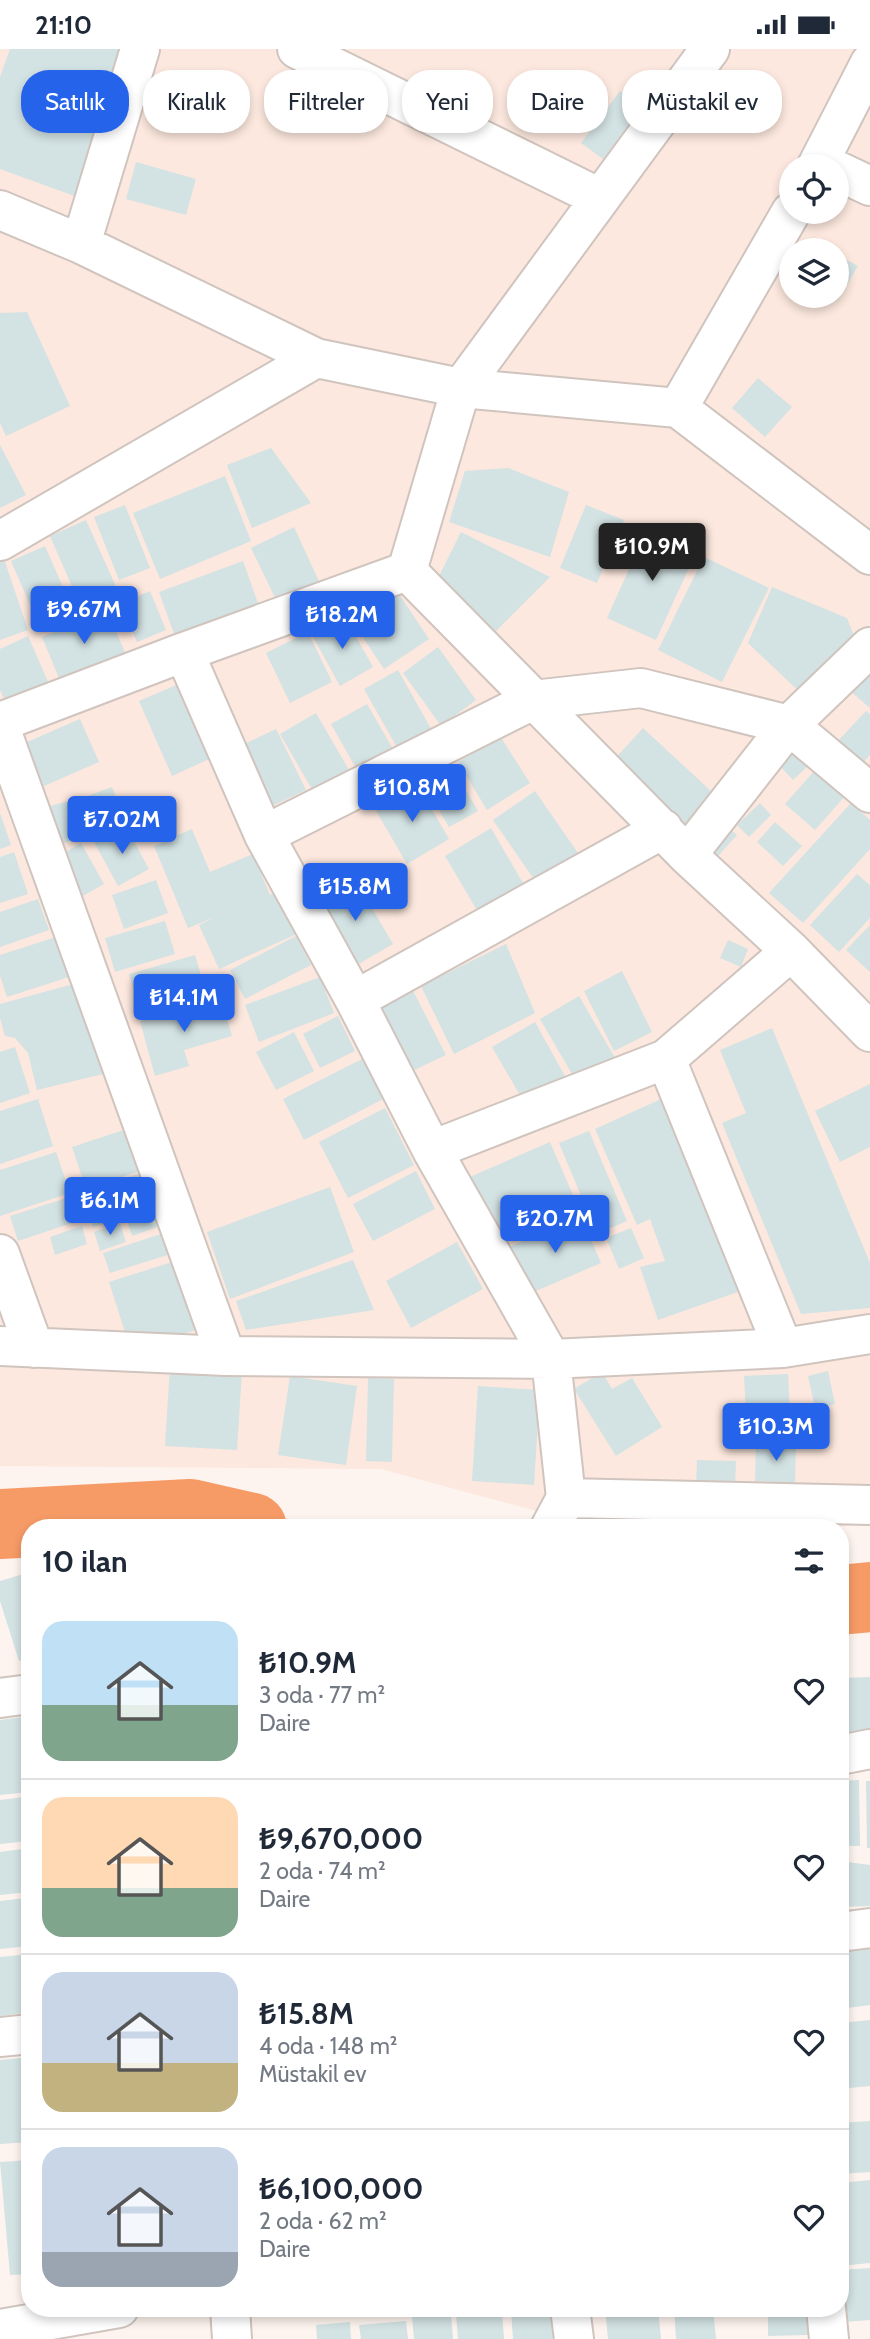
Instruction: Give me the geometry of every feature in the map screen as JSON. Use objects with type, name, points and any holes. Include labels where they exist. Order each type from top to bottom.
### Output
[{"type":"street","points":[[81,244],[140,49]]},
{"type":"street","points":[[297,49],[368,64],[600,198]]},
{"type":"street","points":[[407,571],[461,388],[710,49]]},
{"type":"street","points":[[831,154],[870,63]]},
{"type":"street","points":[[849,177],[870,187]]},
{"type":"street","points":[[4,214],[81,244],[316,358],[461,388],[678,408],[870,555]]},
{"type":"street","points":[[678,408],[784,224]]},
{"type":"street","points":[[0,541],[316,358]]},
{"type":"street","points":[[226,1356],[0,724],[184,652],[407,571]]},
{"type":"street","points":[[407,571],[675,842],[791,951],[870,1032]]},
{"type":"street","points":[[355,1000],[675,842],[789,725],[870,647]]},
{"type":"street","points":[[184,652],[264,835],[355,1000],[432,1150],[551,1359],[558,1513],[870,1505]]},
{"type":"street","points":[[264,835],[533,700],[641,688],[789,725],[870,793]]},
{"type":"street","points":[[432,1150],[666,1059],[791,951]]},
{"type":"street","points":[[666,1059],[783,1347]]},
{"type":"street","points":[[0,1254],[17,1347],[226,1356],[551,1359],[783,1347],[870,1334]]},
{"type":"street","points":[[0,1697],[21,1695]]},
{"type":"street","points":[[849,1753],[870,1749]]},
{"type":"street","points":[[849,1931],[870,1928]]},
{"type":"street","points":[[0,2037],[21,2035]]},
{"type":"street","points":[[0,2329],[68,2317]]},
{"type":"street","points":[[231,2317],[232,2339]]},
{"type":"street","points":[[571,2317],[574,2339]]},
{"type":"street","points":[[827,2317],[829,2339]]},
{"type":"shaded area","points":[[0,49],[870,49],[870,1524],[849,1526],[849,1519],[566,1519],[381,1469],[0,1466]]},
{"type":"building","points":[[10,49],[134,49],[126,70],[21,70],[21,133],[104,133],[80,198],[0,169],[0,77]]},
{"type":"building","points":[[620,91],[622,92],[622,133],[603,159],[581,143],[588,133],[608,133],[608,107]]},
{"type":"building","points":[[136,162],[196,179],[186,215],[126,199]]},
{"type":"building","points":[[849,261],[858,266],[849,281]]},
{"type":"building","points":[[27,312],[70,406],[6,436],[0,423],[0,313]]},
{"type":"building","points":[[758,378],[792,407],[765,437],[732,408]]},
{"type":"building","points":[[0,445],[26,495],[0,508]]},
{"type":"building","points":[[271,448],[311,503],[252,528],[227,465]]},
{"type":"building","points":[[508,468],[569,492],[550,557],[449,522],[465,471]]},
{"type":"building","points":[[225,476],[251,541],[160,579],[133,513]]},
{"type":"building","points":[[125,505],[150,568],[119,580],[94,517]]},
{"type":"building","points":[[586,505],[624,520],[597,583],[560,568]]},
{"type":"building","points":[[86,520],[118,591],[81,607],[50,536]]},
{"type":"building","points":[[649,525],[698,548],[656,640],[607,618]]},
{"type":"building","points":[[294,527],[323,590],[281,610],[251,548]]},
{"type":"building","points":[[461,532],[550,577],[486,641],[433,588]]},
{"type":"building","points":[[45,546],[72,608],[38,623],[11,561]]},
{"type":"building","points":[[3,556],[28,630],[0,640],[0,557]]},
{"type":"building","points":[[704,557],[769,588],[722,682],[658,650]]},
{"type":"building","points":[[243,561],[260,609],[176,639],[159,592]]},
{"type":"building","points":[[772,587],[847,618],[858,646],[807,699],[748,643]]},
{"type":"building","points":[[150,591],[166,630],[137,642],[121,603]]},
{"type":"building","points":[[397,591],[429,639],[384,669],[352,621]]},
{"type":"building","points":[[107,610],[126,655],[61,683],[42,637]]},
{"type":"building","points":[[345,617],[373,667],[340,686],[312,635]]},
{"type":"building","points":[[308,632],[332,682],[290,703],[266,653]]},
{"type":"building","points":[[28,636],[53,693],[10,712],[0,690],[0,649]]},
{"type":"building","points":[[438,647],[476,700],[441,726],[403,673]]},
{"type":"building","points":[[398,670],[438,741],[404,760],[364,689]]},
{"type":"building","points":[[866,671],[870,674],[870,708],[849,690]]},
{"type":"building","points":[[186,681],[218,755],[172,776],[139,701]]},
{"type":"building","points":[[367,704],[393,749],[357,770],[331,724]]},
{"type":"building","points":[[866,711],[870,714],[870,755],[860,766],[836,743]]},
{"type":"building","points":[[316,713],[349,770],[313,791],[280,734]]},
{"type":"building","points":[[80,719],[99,762],[44,786],[25,743]]},
{"type":"building","points":[[643,728],[726,805],[692,840],[611,763]]},
{"type":"building","points":[[276,729],[306,790],[266,809],[236,748]]},
{"type":"building","points":[[500,736],[530,783],[487,810],[458,762]]},
{"type":"building","points":[[786,739],[810,764],[793,780],[770,755]]},
{"type":"building","points":[[447,758],[478,811],[449,827],[418,775]]},
{"type":"building","points":[[816,769],[846,795],[815,830],[785,804]]},
{"type":"building","points":[[417,784],[449,839],[407,864],[375,809]]},
{"type":"building","points":[[112,787],[124,818],[97,828],[85,797]]},
{"type":"building","points":[[535,791],[578,853],[536,882],[493,820]]},
{"type":"building","points":[[83,797],[94,834],[54,846],[43,808]]},
{"type":"building","points":[[760,803],[771,815],[749,837],[737,825]]},
{"type":"building","points":[[851,803],[870,820],[870,849],[803,923],[769,893]]},
{"type":"building","points":[[0,813],[11,845],[0,849]]},
{"type":"building","points":[[775,822],[802,846],[783,866],[757,842]]},
{"type":"building","points":[[724,824],[737,835],[711,864],[699,852]]},
{"type":"building","points":[[125,825],[149,869],[118,886],[94,842]]},
{"type":"building","points":[[491,828],[527,890],[481,917],[445,856]]},
{"type":"building","points":[[192,829],[210,872],[253,854],[270,895],[282,889],[301,932],[219,969],[199,925],[215,917],[188,928],[154,846]]},
{"type":"building","points":[[81,843],[104,884],[81,897],[57,857]]},
{"type":"building","points":[[14,852],[28,894],[0,903],[0,857]]},
{"type":"building","points":[[857,874],[870,885],[870,918],[839,952],[810,925]]},
{"type":"building","points":[[355,879],[393,944],[355,966],[318,901]]},
{"type":"building","points":[[156,880],[168,913],[124,929],[112,895]]},
{"type":"building","points":[[38,899],[49,930],[0,947],[0,912]]},
{"type":"building","points":[[165,921],[175,954],[115,972],[105,938]]},
{"type":"building","points":[[870,925],[870,972],[846,950]]},
{"type":"building","points":[[296,936],[311,965],[245,999],[230,970]]},
{"type":"building","points":[[56,937],[69,977],[7,997],[0,976],[0,955]]},
{"type":"building","points":[[728,940],[748,949],[741,967],[720,958]]},
{"type":"building","points":[[506,944],[535,1013],[454,1054],[421,986]]},
{"type":"building","points":[[195,955],[207,996],[141,1015],[129,974]]},
{"type":"building","points":[[622,971],[652,1032],[614,1051],[584,991]]},
{"type":"building","points":[[320,977],[334,1013],[259,1042],[245,1005]]},
{"type":"building","points":[[84,981],[103,1074],[37,1090],[28,1053],[15,1038],[5,1036],[0,1018],[0,1004]]},
{"type":"building","points":[[409,983],[446,1055],[408,1073],[371,1002]]},
{"type":"building","points":[[579,996],[618,1063],[579,1086],[540,1019]]},
{"type":"building","points":[[221,997],[232,1036],[184,1050],[189,1066],[155,1076],[140,1021]]},
{"type":"building","points":[[338,1016],[355,1051],[320,1068],[303,1034]]},
{"type":"building","points":[[535,1022],[566,1078],[524,1102],[492,1047]]},
{"type":"building","points":[[772,1028],[870,1263],[870,1308],[801,1314],[722,1123],[746,1113],[720,1050]]},
{"type":"building","points":[[294,1032],[314,1071],[276,1090],[256,1052]]},
{"type":"building","points":[[15,1047],[30,1093],[0,1103],[0,1052]]},
{"type":"building","points":[[366,1057],[387,1097],[304,1140],[283,1099]]},
{"type":"building","points":[[870,1084],[870,1147],[840,1162],[815,1111]]},
{"type":"building","points":[[670,1095],[749,1288],[658,1320],[640,1267],[665,1261],[650,1219],[637,1225],[595,1129]]},
{"type":"building","points":[[38,1099],[53,1146],[0,1164],[0,1111]]},
{"type":"building","points":[[385,1108],[414,1165],[348,1198],[319,1142]]},
{"type":"building","points":[[136,1126],[149,1168],[86,1189],[72,1147]]},
{"type":"building","points":[[589,1131],[627,1221],[597,1234],[559,1143]]},
{"type":"building","points":[[550,1142],[579,1209],[494,1245],[465,1179]]},
{"type":"building","points":[[56,1152],[70,1193],[0,1216],[0,1170]]},
{"type":"building","points":[[146,1171],[155,1197],[118,1209],[110,1184]]},
{"type":"building","points":[[416,1171],[435,1209],[373,1241],[353,1204]]},
{"type":"building","points":[[106,1185],[117,1219],[93,1227],[81,1193]]},
{"type":"building","points":[[330,1187],[354,1252],[230,1299],[207,1232]]},
{"type":"building","points":[[73,1196],[81,1220],[18,1241],[10,1216]]},
{"type":"building","points":[[155,1200],[163,1225],[132,1236],[124,1211]]},
{"type":"building","points":[[581,1216],[601,1263],[529,1294],[509,1247]]},
{"type":"building","points":[[120,1223],[126,1242],[100,1251],[94,1232]]},
{"type":"building","points":[[82,1226],[87,1244],[55,1255],[50,1237]]},
{"type":"building","points":[[631,1228],[644,1258],[619,1269],[606,1238]]},
{"type":"building","points":[[167,1232],[174,1253],[110,1273],[103,1253]]},
{"type":"building","points":[[457,1242],[483,1289],[411,1328],[386,1281]]},
{"type":"building","points":[[353,1260],[374,1310],[246,1330],[236,1301]]},
{"type":"building","points":[[175,1261],[196,1330],[131,1351],[109,1282]]},
{"type":"building","points":[[170,1366],[242,1371],[237,1450],[165,1446]]},
{"type":"building","points":[[828,1371],[835,1404],[815,1408],[808,1376]]},
{"type":"building","points":[[602,1372],[612,1389],[632,1378],[662,1427],[616,1456],[574,1389]]},
{"type":"building","points":[[788,1374],[791,1432],[747,1434],[744,1376]]},
{"type":"building","points":[[290,1376],[357,1386],[346,1465],[278,1455]]},
{"type":"building","points":[[368,1378],[394,1379],[392,1462],[366,1461]]},
{"type":"building","points":[[478,1386],[540,1390],[534,1485],[472,1481]]},
{"type":"building","points":[[756,1443],[796,1444],[795,1483],[755,1481]]},
{"type":"building","points":[[697,1460],[736,1461],[735,1488],[696,1487]]},
{"type":"building","points":[[21,1575],[19,1661],[0,1601],[0,1581]]},
{"type":"building","points":[[870,1677],[870,1739],[849,1740],[849,1678]]},
{"type":"building","points":[[21,1717],[21,1793],[0,1795],[0,1720]]},
{"type":"building","points":[[859,1780],[860,1846],[849,1846],[849,1781]]},
{"type":"building","points":[[866,1781],[870,1781],[870,1848],[867,1848]]},
{"type":"building","points":[[21,1797],[21,1842],[0,1844],[0,1800]]},
{"type":"building","points":[[21,1849],[21,1893],[0,1895],[0,1852]]},
{"type":"building","points":[[849,1862],[870,1865],[870,1906],[849,1907]]},
{"type":"building","points":[[21,1898],[21,1947],[0,1949],[0,1901]]},
{"type":"building","points":[[870,1939],[870,2005],[849,2008],[849,1942]]},
{"type":"building","points":[[21,1955],[21,2013],[0,2016],[0,1957]]},
{"type":"building","points":[[870,2020],[870,2086],[849,2088],[849,2022]]},
{"type":"building","points":[[21,2058],[21,2143],[0,2144],[0,2060]]},
{"type":"building","points":[[870,2121],[870,2172],[849,2173],[849,2122]]},
{"type":"building","points":[[21,2161],[21,2274],[10,2275],[0,2162]]},
{"type":"building","points":[[870,2180],[870,2263],[849,2265],[849,2182]]},
{"type":"building","points":[[870,2268],[870,2320],[843,2322],[843,2317],[849,2317],[849,2269]]},
{"type":"building","points":[[412,2317],[451,2317],[453,2339],[414,2339]]},
{"type":"building","points":[[456,2317],[502,2317],[504,2339],[458,2339]]},
{"type":"building","points":[[512,2317],[557,2317],[558,2339],[513,2339]]},
{"type":"building","points":[[606,2317],[659,2317],[661,2339],[608,2339]]},
{"type":"building","points":[[675,2317],[714,2317],[716,2339],[676,2339]]},
{"type":"building","points":[[768,2317],[808,2317],[808,2335],[768,2336]]},
{"type":"building","points":[[406,2321],[408,2339],[361,2339],[359,2325]]},
{"type":"building","points":[[350,2322],[351,2339],[317,2339],[316,2325]]},
{"type":"waterway","points":[[95,1519],[190,1514],[212,1519]]},
{"type":"waterway","points":[[0,1524],[21,1523]]},
{"type":"waterway","points":[[849,1599],[870,1597]]}]
